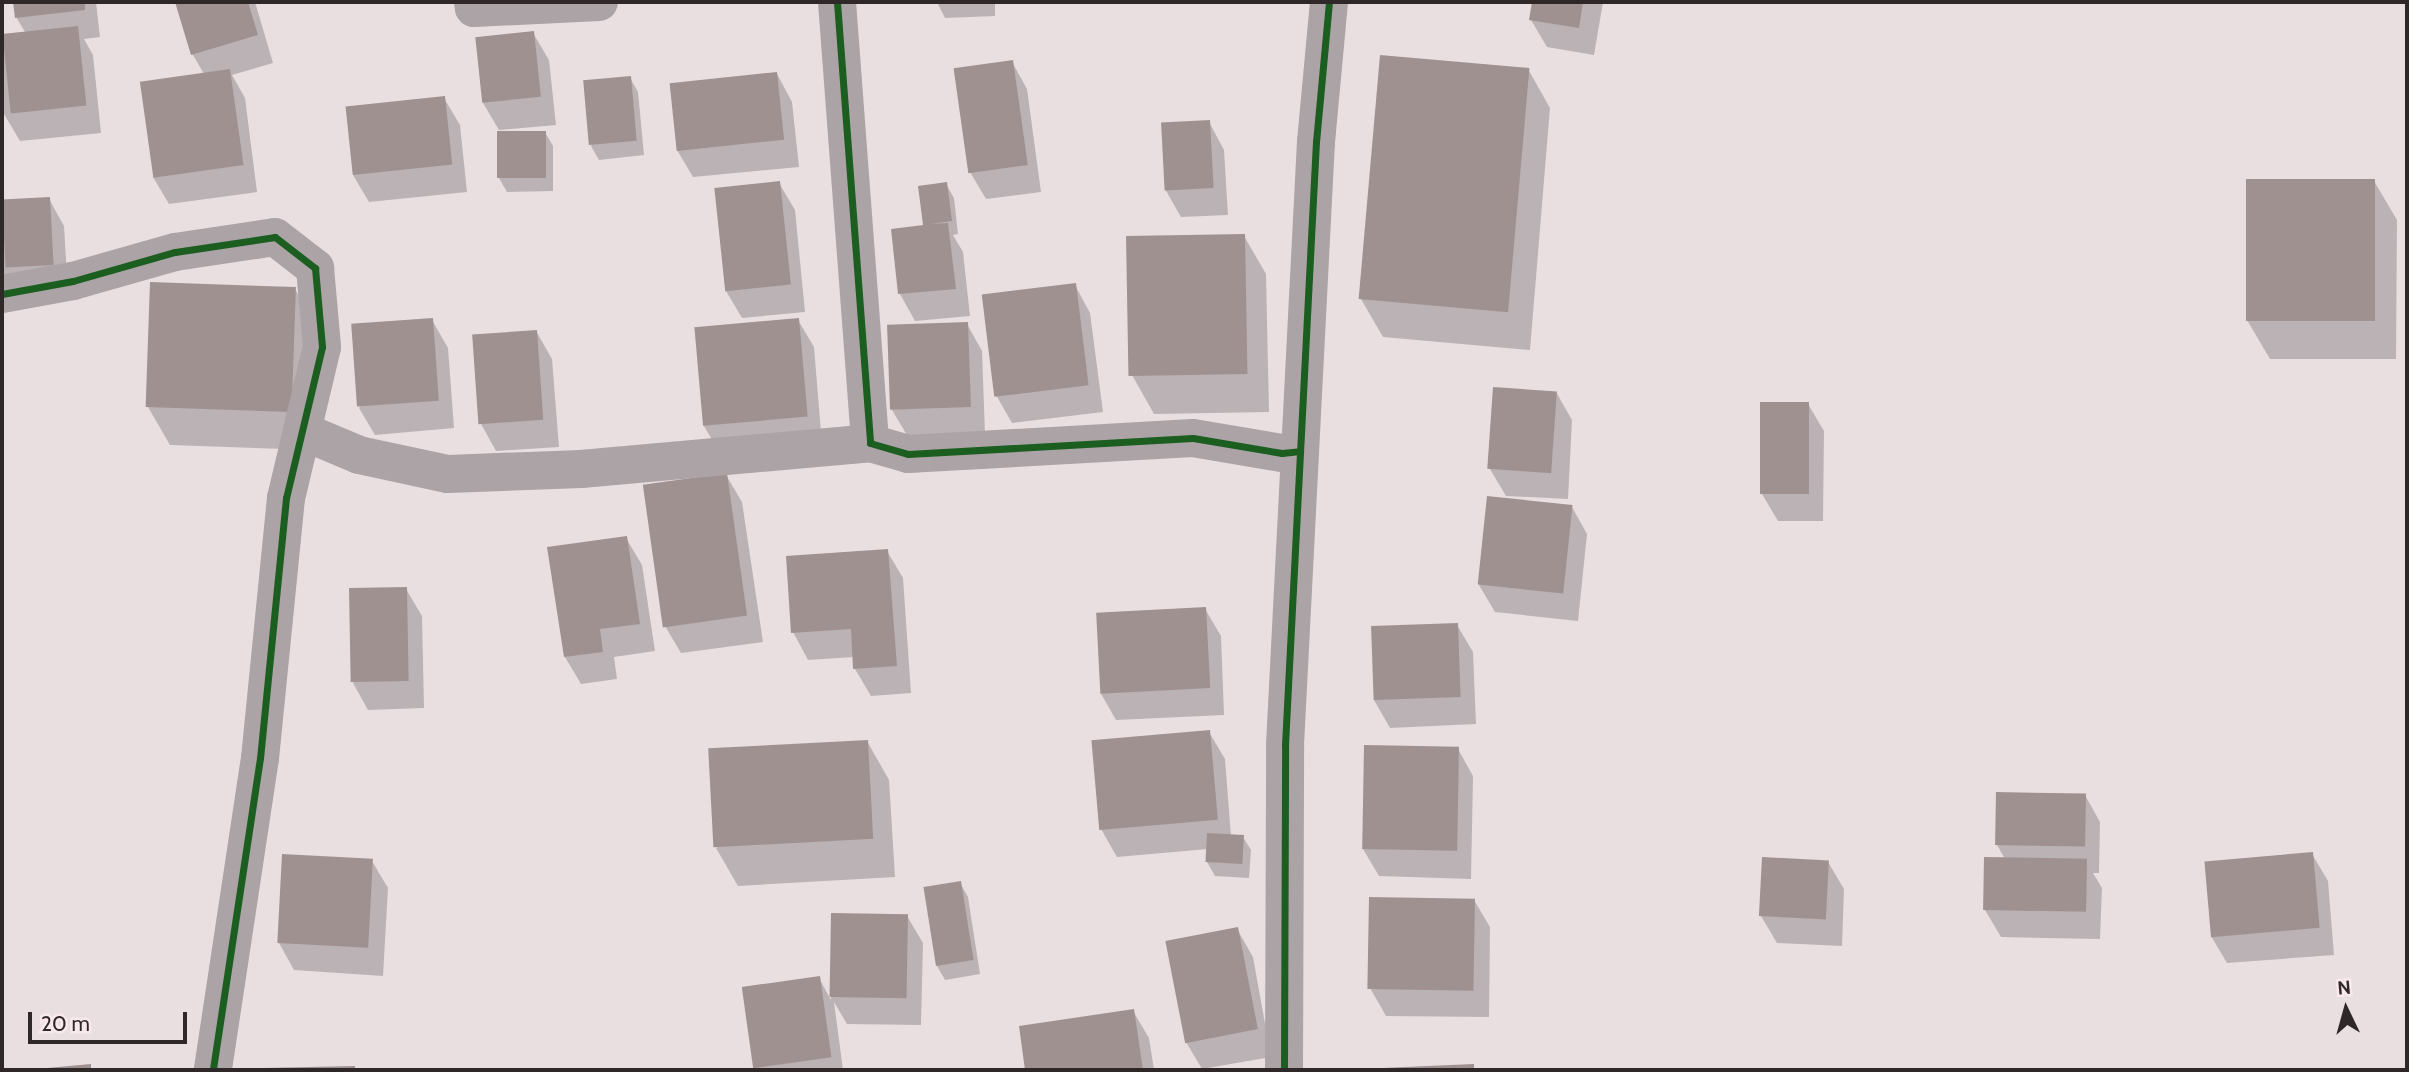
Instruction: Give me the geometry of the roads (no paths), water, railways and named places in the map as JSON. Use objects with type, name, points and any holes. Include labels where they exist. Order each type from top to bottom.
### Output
[{"type":"street","points":[[473,2],[474,8],[599,2]]},
{"type":"street","points":[[836,2],[870,443]]},
{"type":"street","points":[[1284,1070],[1285,745],[1316,142],[1329,2]]},
{"type":"street","points":[[2,294],[72,281],[176,252],[275,237],[315,268],[322,347],[286,498],[260,758],[213,1070]]},
{"type":"street","points":[[302,431],[359,455],[448,474],[581,469],[870,443],[908,454],[1193,438],[1282,453],[1300,451]]}]
